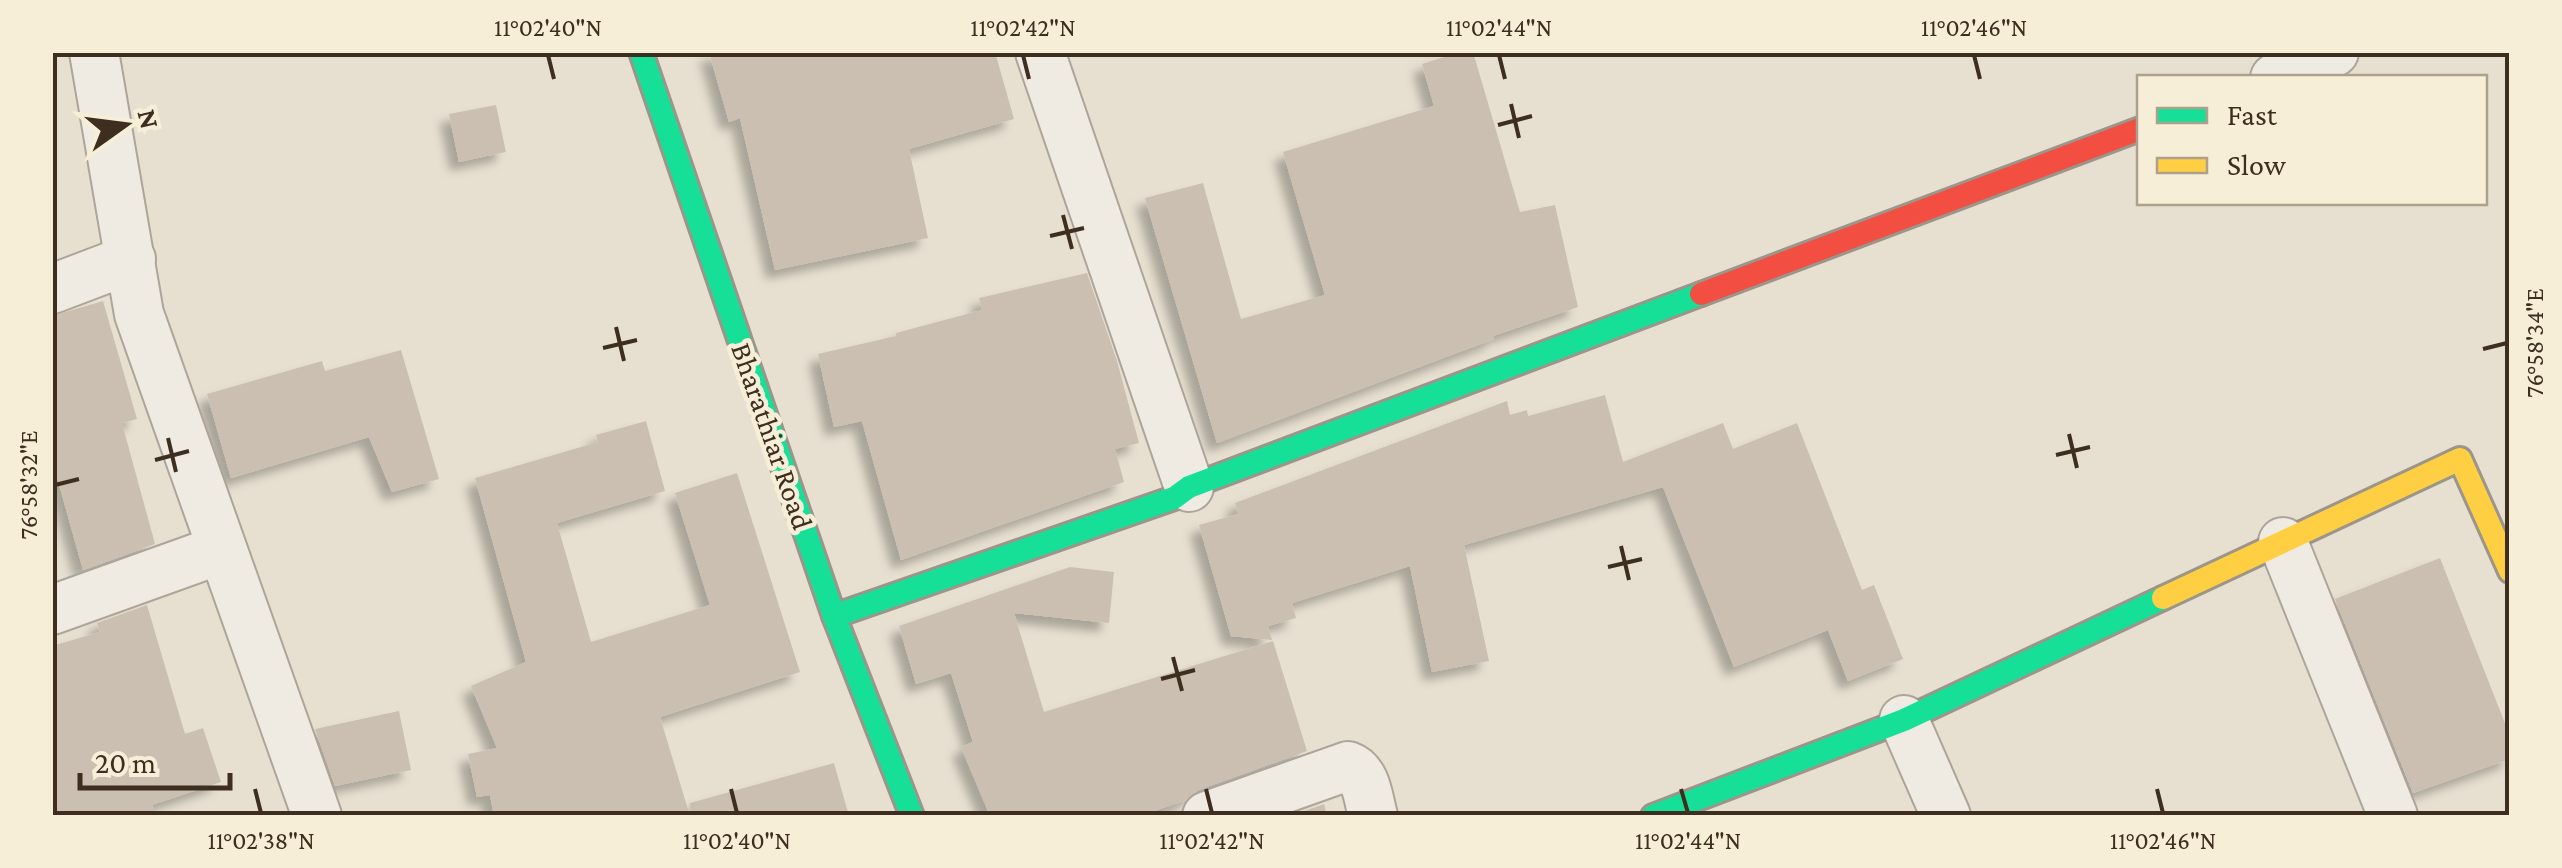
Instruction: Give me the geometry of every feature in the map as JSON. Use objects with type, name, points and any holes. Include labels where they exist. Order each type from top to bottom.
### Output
[{"type":"street","points":[[94,52],[138,314],[317,816]]},
{"type":"street","name":"Bharathiar Road","points":[[641,52],[834,616],[912,816]]},
{"type":"street","points":[[1040,52],[1189,487]]},
{"type":"street","points":[[2282,75],[2334,52]]},
{"type":"street","points":[[834,616],[1174,498],[1189,487],[2137,130]]},
{"type":"street","points":[[52,289],[131,259]]},
{"type":"street","points":[[1653,816],[1904,720],[2460,460],[2510,571]]},
{"type":"street","points":[[2283,542],[2393,816]]},
{"type":"street","points":[[52,610],[222,549]]},
{"type":"street","points":[[1904,720],[1946,816]]},
{"type":"street","points":[[1207,816],[1348,766],[1362,777],[1373,816]]},
{"type":"building","points":[[709,52],[995,52],[1014,119],[909,149],[928,238],[775,270],[740,118],[729,122]]},
{"type":"building","points":[[1473,52],[1520,212],[1555,205],[1578,307],[1217,443],[1145,198],[1203,183],[1241,319],[1325,295],[1283,152],[1434,106],[1422,64]]},
{"type":"building","points":[[496,105],[506,152],[459,162],[449,114]]},
{"type":"building","points":[[1087,273],[1139,443],[1115,449],[1124,482],[901,560],[862,421],[834,427],[818,354],[982,310],[979,298]]},
{"type":"building","points":[[103,301],[137,419],[122,423],[155,544],[83,570],[52,459],[52,316]]},
{"type":"building","points":[[401,350],[439,479],[392,492],[369,437],[231,478],[207,394],[322,361],[325,371]]},
{"type":"building","points":[[1605,395],[1623,462],[1723,423],[1733,449],[1797,423],[1862,590],[1874,585],[1903,659],[1848,681],[1828,630],[1734,667],[1663,487],[1464,545],[1489,661],[1432,672],[1410,566],[1292,603],[1296,618],[1268,626],[1272,640],[1231,636],[1199,525],[1238,514],[1235,503],[1507,401],[1510,415],[1527,410],[1528,416]]},
{"type":"building","points":[[646,421],[665,491],[557,523],[591,642],[710,605],[675,493],[737,473],[800,672],[660,717],[690,816],[494,816],[490,795],[477,797],[468,754],[497,748],[471,686],[526,662],[475,478],[598,442],[596,435]]},
{"type":"building","points":[[2440,558],[2510,736],[2510,759],[2413,793],[2335,599]]},
{"type":"building","points":[[1070,567],[1114,572],[1109,623],[1014,613],[1044,712],[1273,641],[1307,751],[1139,816],[990,816],[961,747],[973,742],[951,673],[916,684],[899,626]]},
{"type":"building","points":[[147,605],[185,734],[203,728],[221,782],[152,805],[154,816],[52,816],[52,646],[100,632],[97,623]]},
{"type":"building","points":[[399,711],[411,770],[335,786],[315,729]]},
{"type":"building","points":[[834,763],[849,816],[691,816],[690,803]]},
{"type":"building","points":[[1324,804],[1327,816],[1291,816]]},
{"type":"traffic: fast","points":[[641,52],[834,616],[912,816]]},
{"type":"traffic: fast","points":[[834,616],[1174,498],[1189,487],[1701,294]]},
{"type":"traffic: fast","points":[[1653,816],[1904,720],[2163,598]]},
{"type":"traffic: slow","points":[[2163,598],[2460,459],[2510,571]]},
{"type":"traffic: jam","points":[[1701,294],[2137,130]]}]
